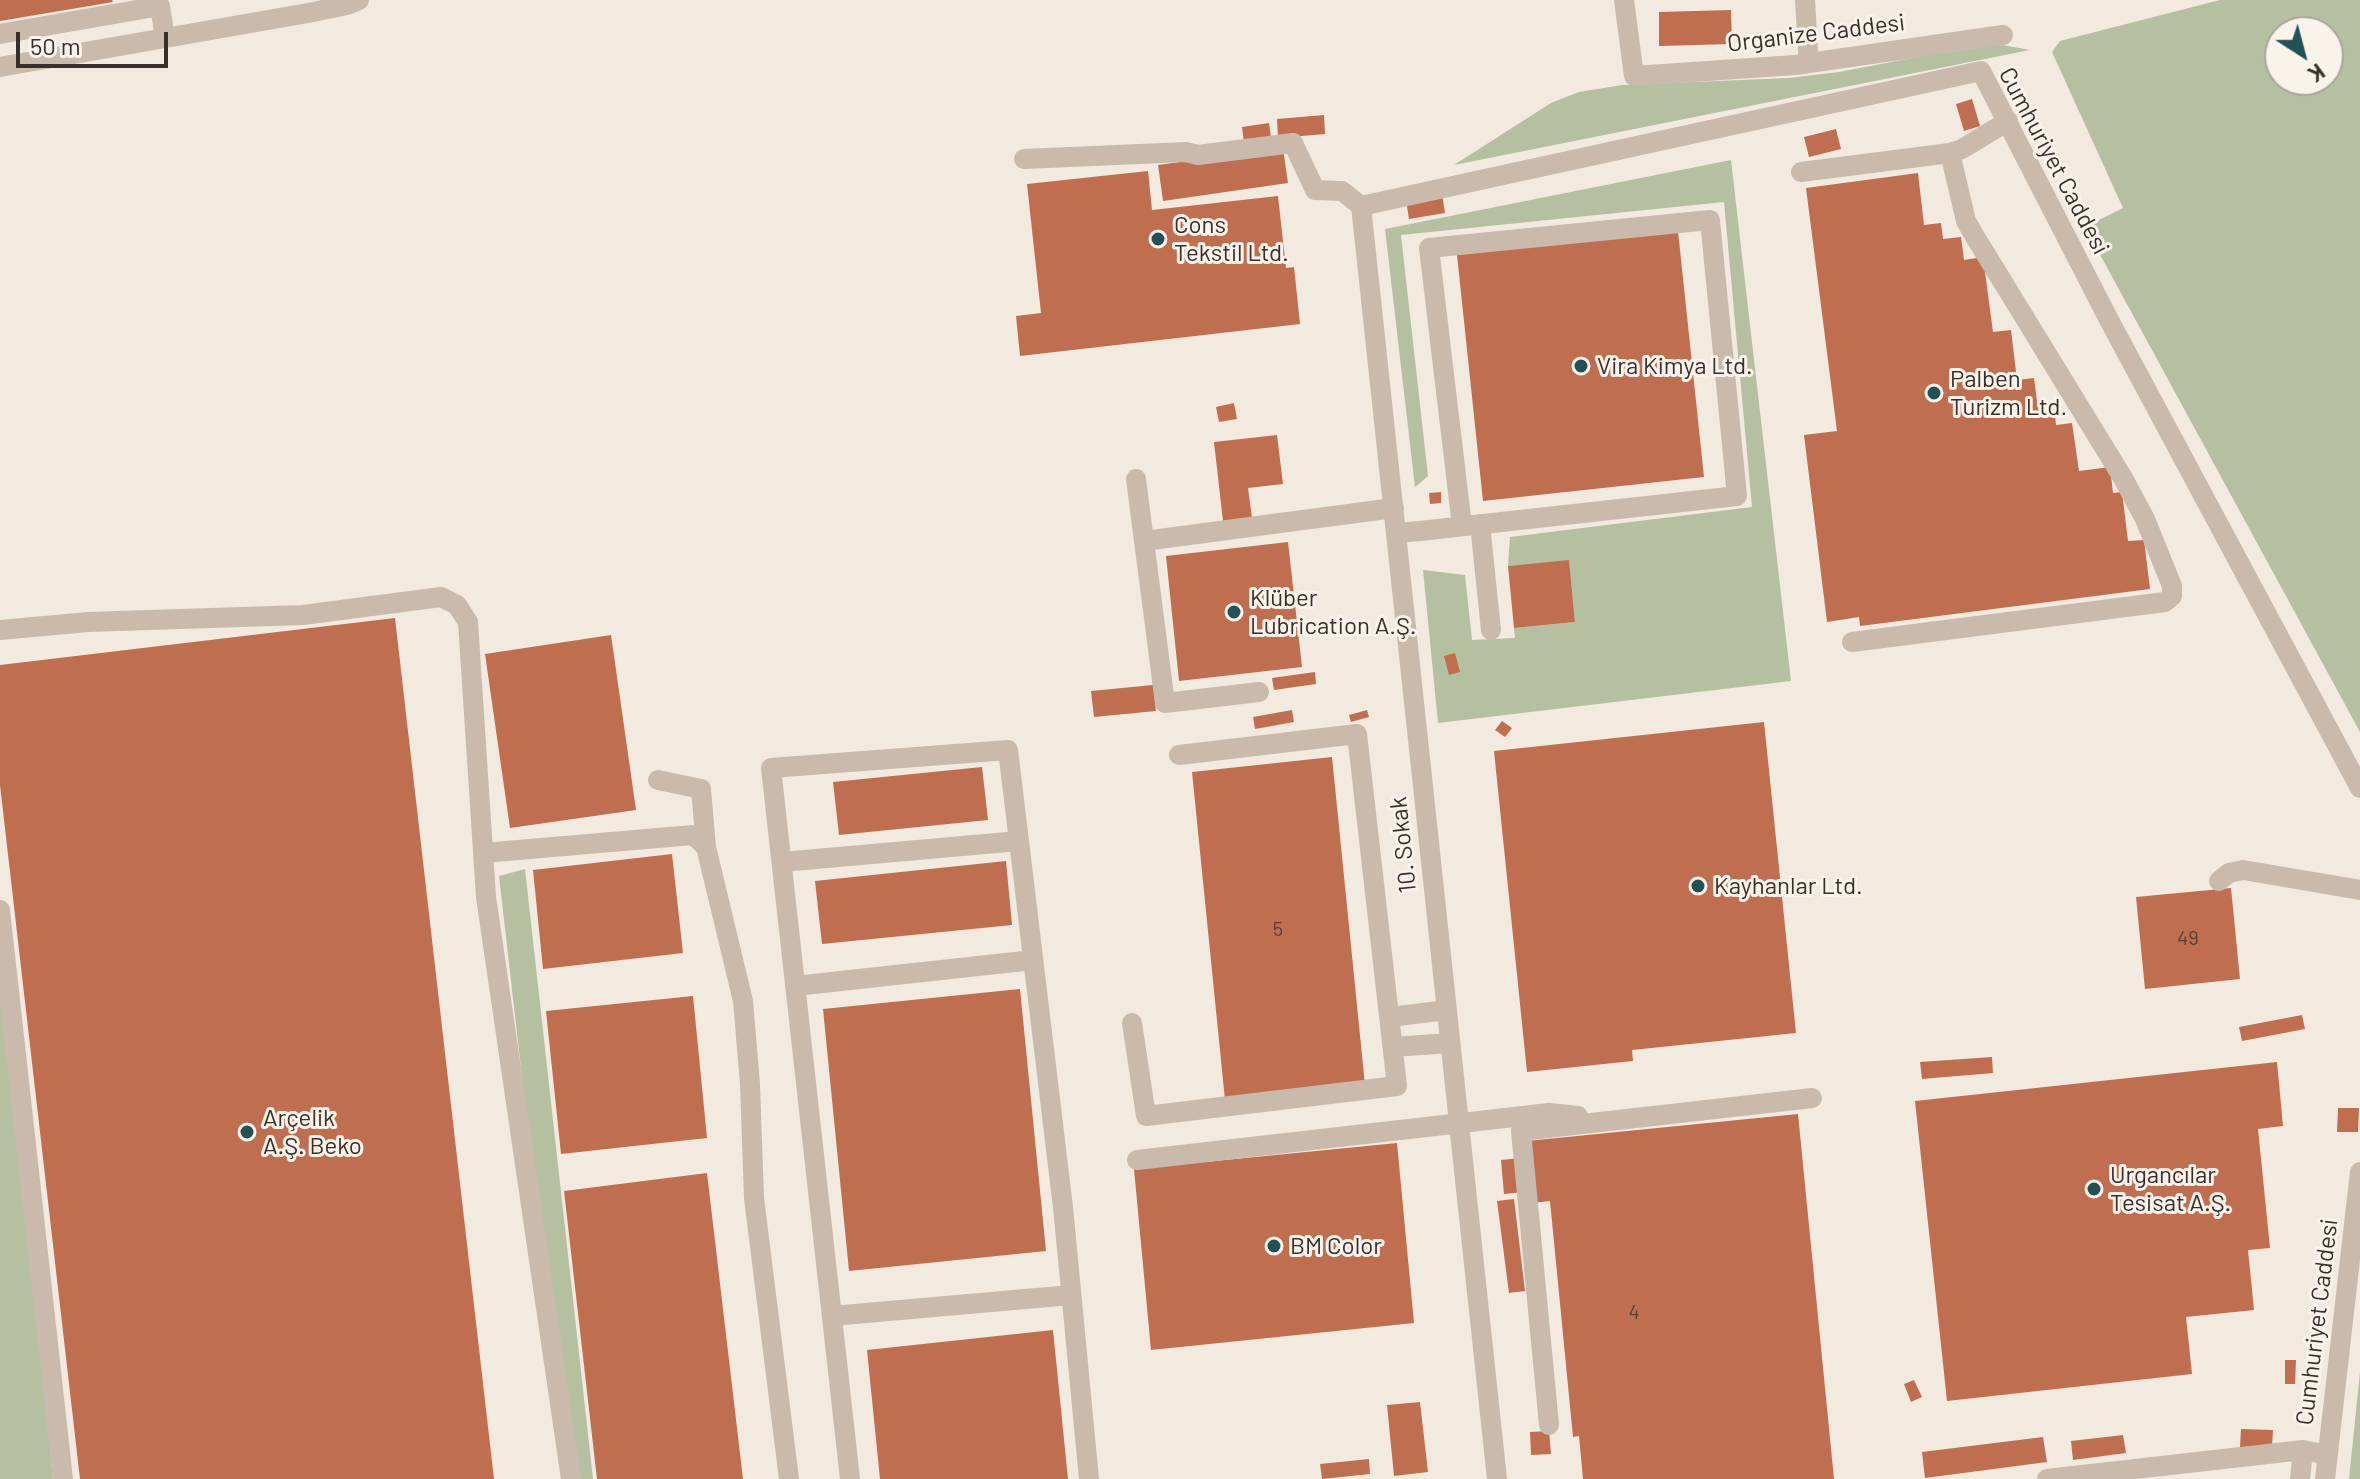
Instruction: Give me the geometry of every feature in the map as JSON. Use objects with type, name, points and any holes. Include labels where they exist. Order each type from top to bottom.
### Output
[{"type":"street","points":[[0,67],[308,13],[359,0]]},
{"type":"street","name":"Organize Caddesi","points":[[1624,0],[1634,76],[1795,65],[2003,35]]},
{"type":"street","points":[[1805,0],[1808,51]]},
{"type":"street","points":[[0,34],[160,6],[165,38]]},
{"type":"street","name":"Cumhuriyet Caddesi","points":[[1361,206],[1981,71],[2108,318],[2360,788]]},
{"type":"street","points":[[1801,172],[1950,153],[2008,121]]},
{"type":"street","points":[[1024,159],[1186,152],[1198,155],[1293,143],[1315,190],[1342,191],[1361,206]]},
{"type":"street","points":[[1852,642],[2165,602],[2172,596],[2172,586],[2163,562],[2130,491],[1966,221],[1950,153]]},
{"type":"street","name":"10. Sokak","points":[[1361,206],[1497,1479]]},
{"type":"street","points":[[1396,533],[1471,525],[1737,496],[1710,220],[1429,248],[1471,525],[1491,630]]},
{"type":"street","points":[[1136,479],[1165,703],[1259,692]]},
{"type":"street","points":[[1144,541],[1394,508]]},
{"type":"street","points":[[0,630],[88,622],[303,615],[441,597],[457,605],[468,622],[488,913],[571,1479]]},
{"type":"street","points":[[1132,1023],[1146,1116],[1397,1086],[1357,734],[1179,755]]},
{"type":"street","points":[[850,1479],[771,768],[1008,750],[1071,1295],[1089,1479]]},
{"type":"street","points":[[658,780],[701,789],[706,847],[743,1001],[754,1198],[789,1479]]},
{"type":"street","points":[[483,853],[693,835],[706,847]]},
{"type":"street","points":[[782,862],[1019,841]]},
{"type":"street","points":[[2219,881],[2229,873],[2243,870],[2360,890]]},
{"type":"street","points":[[0,910],[63,1479]]},
{"type":"street","points":[[795,986],[1033,960]]},
{"type":"street","points":[[1390,1017],[1447,1010]]},
{"type":"street","points":[[1393,1047],[1450,1043]]},
{"type":"street","points":[[1549,1425],[1521,1131],[1812,1098]]},
{"type":"street","points":[[1137,1160],[1549,1113],[1580,1116],[1589,1124]]},
{"type":"street","name":"Cumhuriyet Caddesi","points":[[2325,1479],[2360,1172]]},
{"type":"street","points":[[832,1316],[1071,1295]]},
{"type":"street","points":[[2300,1479],[2303,1450]]},
{"type":"street","points":[[2047,1479],[2303,1450],[2328,1455]]},
{"type":"green space","points":[[2220,0],[2360,0],[2360,732],[2085,227],[2123,208],[2052,52],[2060,41]]},
{"type":"green space","points":[[1991,43],[2030,50],[1454,165],[1551,103],[1579,92],[1622,85],[1789,78],[1839,72]]},
{"type":"green space","points":[[1731,160],[1791,681],[1438,723],[1423,570],[1465,575],[1472,640],[1515,638],[1514,628],[1575,622],[1569,561],[1508,566],[1510,537],[1752,507],[1724,202],[1401,235],[1428,476],[1415,487],[1385,229]]},
{"type":"green space","points":[[525,869],[593,1479],[568,1479],[499,876]]},
{"type":"green space","points":[[0,947],[53,1479],[0,1479]]},
{"type":"green space","points":[[2360,1372],[2360,1479],[2349,1479]]},
{"type":"building","points":[[0,0],[112,0],[113,2],[0,21]]},
{"type":"building","points":[[1731,10],[1732,44],[1659,46],[1659,12]]},
{"type":"building","points":[[1972,99],[1980,126],[1964,131],[1956,104]]},
{"type":"building","points":[[1324,115],[1325,134],[1278,138],[1277,119]]},
{"type":"building","points":[[1269,123],[1271,138],[1244,143],[1242,127]]},
{"type":"building","points":[[1836,129],[1841,149],[1809,157],[1804,137]]},
{"type":"building","points":[[1283,148],[1288,183],[1163,201],[1158,165]]},
{"type":"building","name":"Cons Tekstil Ltd.","points":[[1148,171],[1152,210],[1278,196],[1286,268],[1294,267],[1300,324],[1020,356],[1016,316],[1041,313],[1027,184]]},
{"type":"building","name":"Palben Turizm Ltd.","points":[[1918,173],[1924,225],[1941,223],[1943,239],[1961,237],[1964,260],[1983,257],[1993,332],[2011,330],[2017,380],[2034,378],[2038,409],[2054,407],[2056,425],[2072,423],[2079,471],[2110,467],[2113,493],[2122,492],[2128,541],[2144,540],[2150,589],[1860,626],[1859,617],[1827,622],[1804,435],[1837,431],[1806,188]]},
{"type":"building","points":[[1442,194],[1445,213],[1409,219],[1406,200]]},
{"type":"building","name":"Vira Kimya Ltd.","points":[[1678,231],[1704,477],[1483,501],[1457,255]]},
{"type":"building","points":[[1234,403],[1237,419],[1219,422],[1216,407]]},
{"type":"building","points":[[1277,435],[1283,484],[1248,488],[1252,518],[1223,521],[1214,442]]},
{"type":"building","points":[[1441,492],[1441,503],[1430,504],[1429,493]]},
{"type":"building","name":"Klüber Lubrication A.Ş.","points":[[1288,542],[1302,667],[1179,681],[1166,556]]},
{"type":"building","points":[[1569,560],[1575,622],[1514,628],[1508,566]]},
{"type":"building","name":"Arçelik A.Ş. Beko","points":[[395,618],[494,1479],[80,1479],[0,785],[0,665]]},
{"type":"building","points":[[611,635],[636,810],[510,828],[485,654]]},
{"type":"building","points":[[1455,653],[1460,672],[1449,675],[1444,656]]},
{"type":"building","points":[[1315,672],[1316,684],[1274,690],[1272,678]]},
{"type":"building","points":[[1153,685],[1156,711],[1094,717],[1091,691]]},
{"type":"building","points":[[1292,710],[1294,722],[1255,729],[1253,717]]},
{"type":"building","points":[[1367,710],[1369,717],[1351,722],[1349,715]]},
{"type":"building","points":[[1502,721],[1512,728],[1505,737],[1495,730]]},
{"type":"building","name":"Kayhanlar Ltd.","points":[[1764,722],[1796,1033],[1632,1050],[1633,1061],[1527,1072],[1494,751]]},
{"type":"building","points":[[1332,757],[1365,1085],[1225,1100],[1192,772]]},
{"type":"building","points":[[982,767],[988,820],[839,835],[833,782]]},
{"type":"building","points":[[672,854],[683,953],[543,969],[533,870]]},
{"type":"building","points":[[1006,861],[1012,925],[822,944],[815,881]]},
{"type":"building","points":[[2231,888],[2240,979],[2145,989],[2136,897]]},
{"type":"building","points":[[1020,989],[1046,1251],[849,1271],[823,1009]]},
{"type":"building","points":[[693,996],[707,1138],[561,1154],[546,1011]]},
{"type":"building","points":[[2302,1015],[2305,1029],[2242,1041],[2239,1027]]},
{"type":"building","points":[[1992,1057],[1993,1073],[1922,1079],[1920,1062]]},
{"type":"building","name":"Urgancılar Tesisat A.Ş.","points":[[2277,1062],[2283,1126],[2258,1129],[2270,1248],[2248,1250],[2254,1310],[2186,1317],[2192,1374],[1947,1401],[1915,1101]]},
{"type":"building","points":[[2338,1108],[2359,1108],[2358,1132],[2337,1132]]},
{"type":"building","points":[[1798,1114],[1834,1479],[1583,1479],[1579,1436],[1573,1437],[1550,1201],[1533,1203],[1527,1141]]},
{"type":"building","name":"BM Color","points":[[1397,1143],[1414,1323],[1151,1350],[1134,1169]]},
{"type":"building","points":[[1521,1158],[1525,1192],[1504,1194],[1501,1160]]},
{"type":"building","points":[[707,1173],[743,1479],[597,1479],[564,1191]]},
{"type":"building","points":[[1514,1199],[1525,1291],[1509,1293],[1497,1201]]},
{"type":"building","points":[[1053,1330],[1068,1479],[880,1479],[867,1350]]},
{"type":"building","points":[[2285,1360],[2296,1360],[2295,1384],[2285,1384]]},
{"type":"building","points":[[1914,1380],[1922,1397],[1911,1402],[1904,1384]]},
{"type":"building","points":[[1420,1402],[1428,1472],[1394,1476],[1387,1405]]},
{"type":"building","points":[[2241,1429],[2273,1430],[2272,1448],[2240,1447]]},
{"type":"building","points":[[1549,1431],[1551,1454],[1531,1455],[1530,1432]]},
{"type":"building","points":[[2123,1435],[2126,1453],[2073,1460],[2071,1441]]},
{"type":"building","points":[[2043,1437],[2047,1462],[1925,1478],[1922,1452]]},
{"type":"building","points":[[1369,1459],[1370,1474],[1322,1479],[1320,1464]]},
{"type":"place","name":"Cons Tekstil Ltd.","points":[[1158,239]]},
{"type":"place","name":"Vira Kimya Ltd.","points":[[1581,366]]},
{"type":"place","name":"Palben Turizm Ltd.","points":[[1934,393]]},
{"type":"place","name":"Klüber Lubrication A.Ş.","points":[[1234,612]]},
{"type":"place","name":"Kayhanlar Ltd.","points":[[1698,886]]},
{"type":"place","name":"Arçelik A.Ş. Beko","points":[[247,1132]]},
{"type":"place","name":"Urgancılar Tesisat A.Ş.","points":[[2094,1189]]},
{"type":"place","name":"BM Color","points":[[1274,1246]]}]
